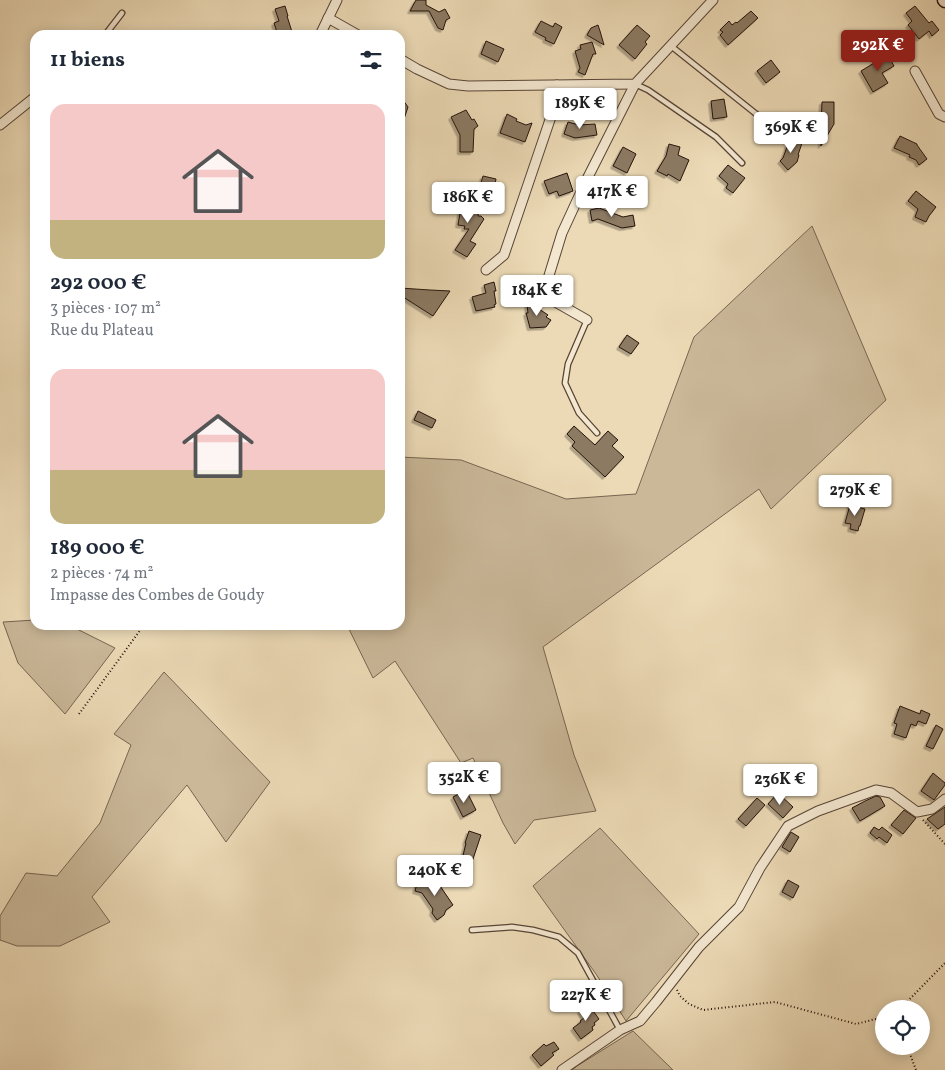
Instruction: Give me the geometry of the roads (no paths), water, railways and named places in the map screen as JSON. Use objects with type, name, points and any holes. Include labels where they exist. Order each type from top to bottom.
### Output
[{"type":"street","points":[[322,30],[337,0]]},
{"type":"street","points":[[587,320],[552,300],[548,294],[547,282],[562,232],[635,84],[713,0]]},
{"type":"street","points":[[328,18],[349,30]]},
{"type":"street","points":[[405,62],[449,84],[468,86],[635,84]]},
{"type":"street","points":[[915,71],[939,114],[945,117]]},
{"type":"street","points":[[486,270],[504,255],[556,102],[557,85]]},
{"type":"street","points":[[0,125],[30,101]]},
{"type":"street","points":[[562,1070],[620,1030],[640,1021],[699,947],[739,906],[760,868],[788,826],[818,811],[876,790],[891,793],[917,812],[932,810],[945,799]]},
{"type":"lane","points":[[110,30],[122,13]]},
{"type":"lane","points":[[670,46],[760,117]]},
{"type":"lane","points":[[635,84],[648,90],[716,137],[742,163]]},
{"type":"lane","points":[[587,320],[568,364],[565,383],[579,413],[597,433]]},
{"type":"lane","points":[[472,930],[512,927],[559,937],[578,953],[620,1030]]}]
